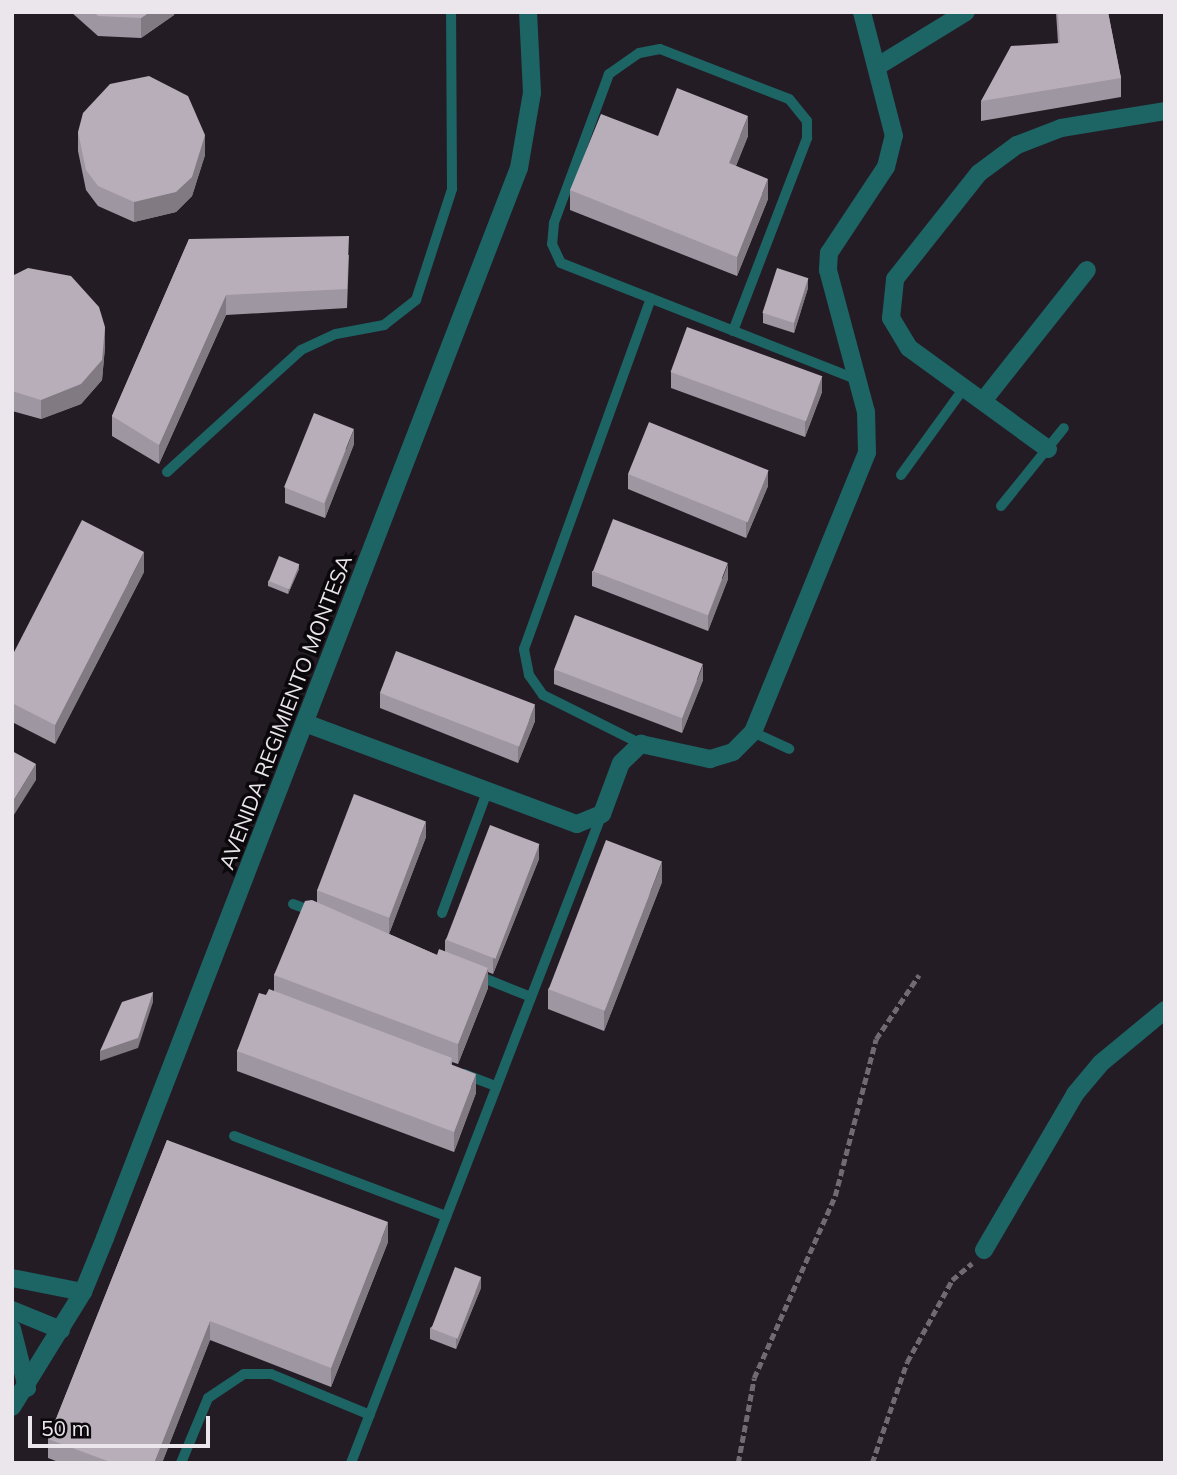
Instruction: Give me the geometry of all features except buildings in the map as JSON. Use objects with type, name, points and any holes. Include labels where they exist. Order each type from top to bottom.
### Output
[{"type":"street","name":"AVENIDA REGIMIENTO MONTESA","points":[[12,1407],[27,1388],[83,1292],[519,168],[531,93],[528,12]]},
{"type":"street","points":[[305,723],[567,822],[588,822],[602,814],[621,763],[641,744],[710,759],[733,752],[753,732],[864,465],[868,426],[830,288],[829,253],[892,152],[894,124],[862,12]]},
{"type":"street","points":[[878,66],[966,12]]},
{"type":"street","points":[[1048,449],[909,348],[895,329],[891,291],[902,267],[979,173],[1017,145],[1061,128],[1165,111]]},
{"type":"street","points":[[984,401],[1087,270]]},
{"type":"street","points":[[984,1250],[1075,1094],[1101,1062],[1165,1010]]},
{"type":"street","points":[[12,1278],[83,1292]]},
{"type":"street","points":[[12,1310],[61,1330]]},
{"type":"street","points":[[12,1329],[27,1388]]},
{"type":"lane","points":[[167,472],[301,350],[336,334],[384,325],[416,300],[452,190],[451,12]]},
{"type":"lane","points":[[733,331],[807,138],[807,121],[789,99],[660,49],[628,58],[609,74],[552,234],[561,263],[651,298],[733,331],[856,379]]},
{"type":"lane","points":[[641,744],[543,695],[529,675],[524,649],[651,298]]},
{"type":"lane","points":[[901,475],[964,388]]},
{"type":"lane","points":[[1001,506],[1064,428]]},
{"type":"lane","points":[[753,732],[789,749]]},
{"type":"lane","points":[[442,913],[487,792]]},
{"type":"lane","points":[[351,1463],[602,814]]},
{"type":"lane","points":[[293,904],[331,918]]},
{"type":"lane","points":[[468,972],[531,997]]},
{"type":"lane","points":[[446,1067],[496,1086]]},
{"type":"lane","points":[[234,1136],[446,1216]]},
{"type":"lane","points":[[181,1463],[208,1398],[244,1374],[271,1374],[370,1415]]},
{"type":"path","points":[[738,1463],[754,1378],[835,1196],[876,1039],[919,975]]},
{"type":"path","points":[[872,1463],[907,1362],[952,1280],[984,1250]]}]
